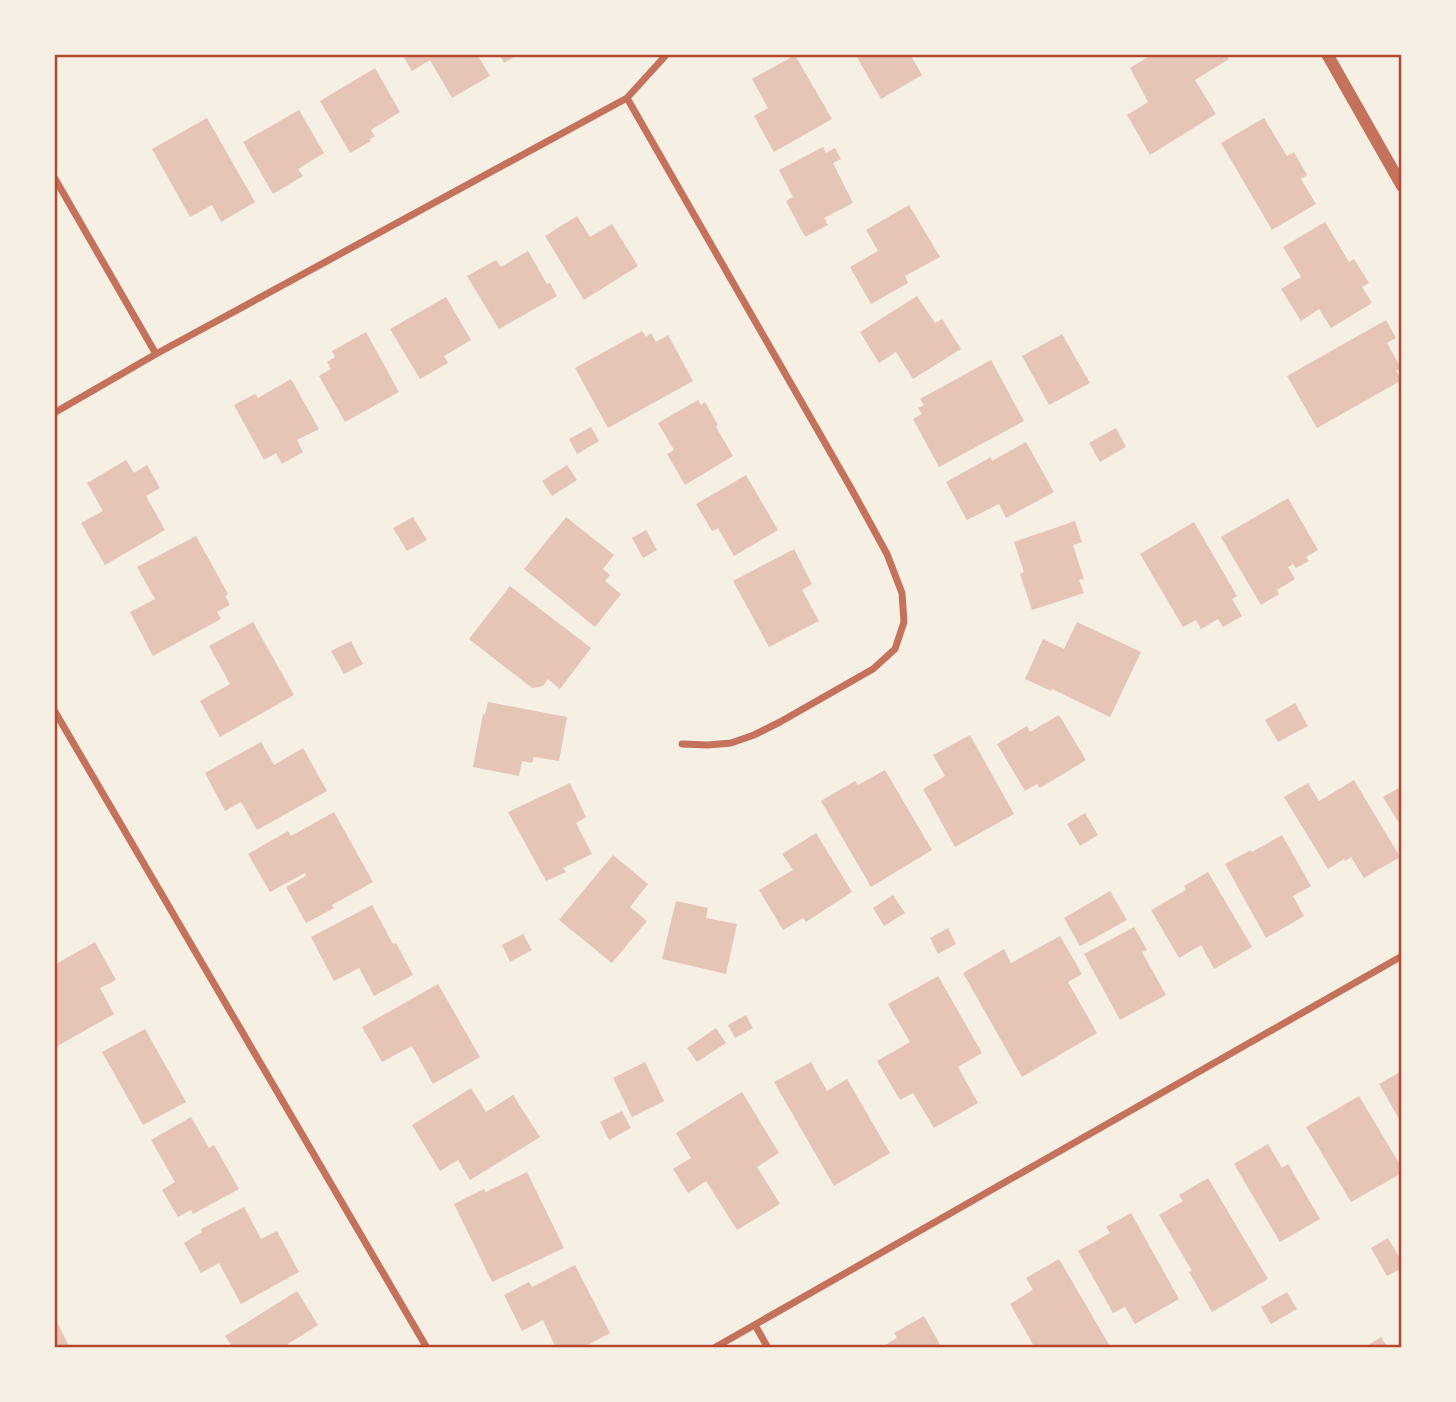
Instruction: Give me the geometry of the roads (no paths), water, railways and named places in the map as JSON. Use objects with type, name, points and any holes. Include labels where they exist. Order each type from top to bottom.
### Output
[{"type":"street","points":[[54,413],[156,354],[627,98],[667,54]]},
{"type":"street","points":[[1327,54],[1402,186]]},
{"type":"street","points":[[627,98],[845,478],[887,554],[902,593],[904,622],[895,649],[873,669],[754,734],[731,743],[682,744]]},
{"type":"street","points":[[54,177],[156,354]]},
{"type":"street","points":[[54,710],[427,1348]]},
{"type":"street","points":[[714,1348],[1402,956]]},
{"type":"street","points":[[755,1325],[768,1348]]}]
